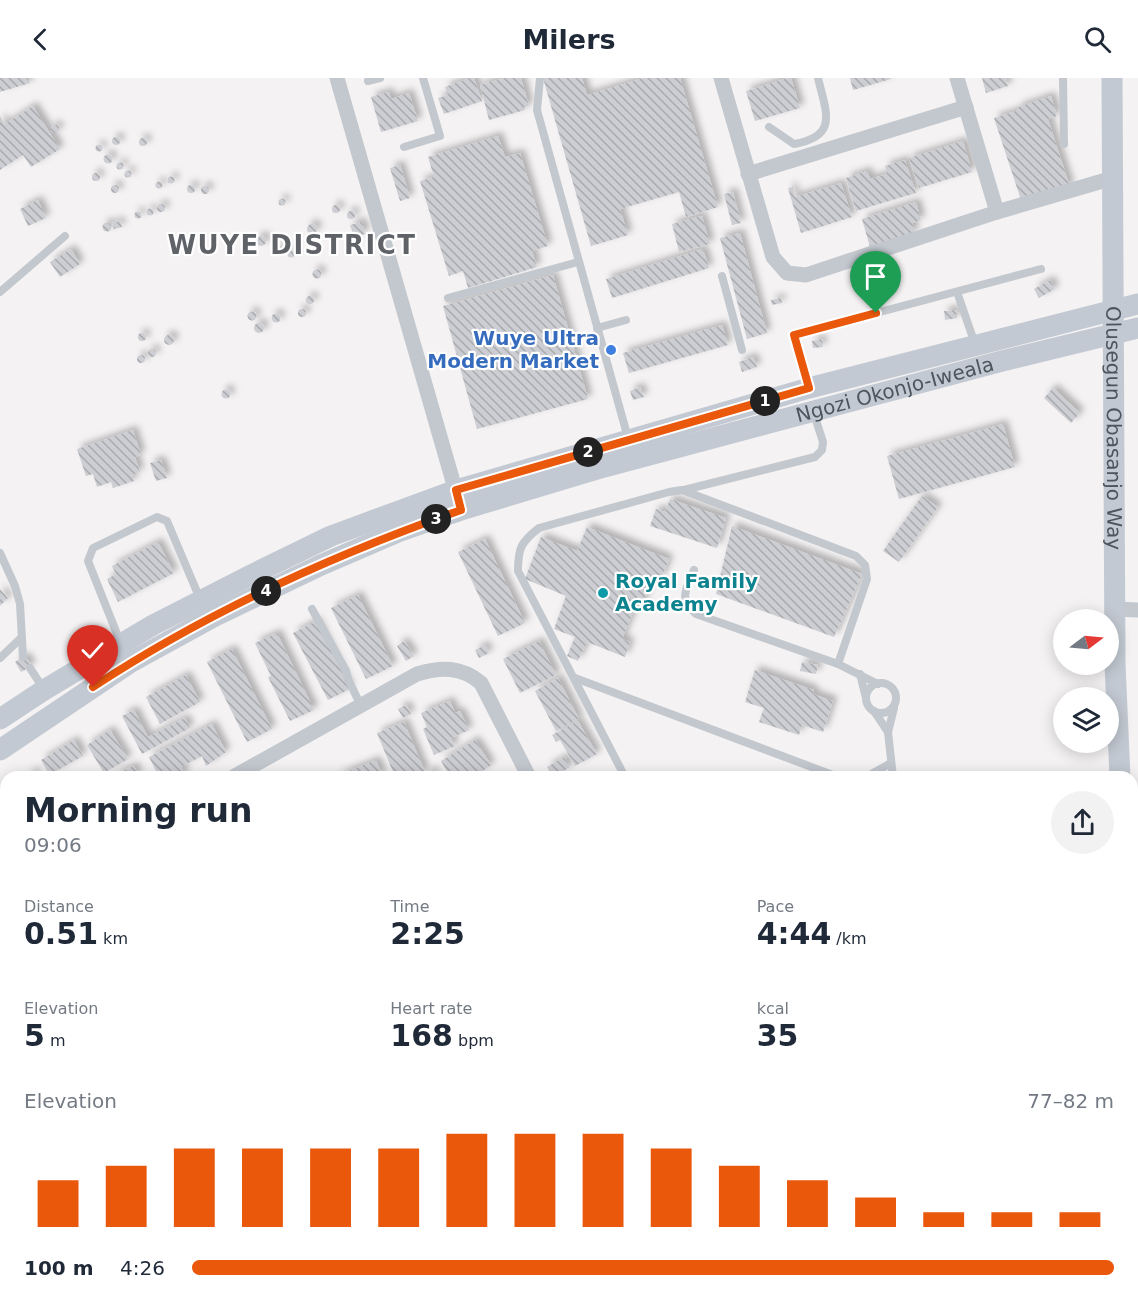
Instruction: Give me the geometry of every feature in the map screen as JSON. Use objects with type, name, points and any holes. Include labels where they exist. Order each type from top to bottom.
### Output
[{"type":"street","points":[[337,78],[458,500]]},
{"type":"street","points":[[721,78],[773,257],[787,273],[806,275],[997,212],[1113,178]]},
{"type":"street","points":[[957,78],[997,212]]},
{"type":"street","name":"Olusegun Obasanjo Way","points":[[1112,78],[1114,609]]},
{"type":"street","points":[[748,174],[966,107]]},
{"type":"street","name":"Ngozi Okonjo-Iweala","points":[[0,719],[121,644],[201,601],[331,537],[458,500],[628,440],[809,388],[1138,304]]},
{"type":"street","name":"Ngozi Okonjo-Iweala","points":[[0,750],[131,662],[214,616],[321,564],[400,531],[458,500],[604,467],[1138,328]]},
{"type":"street","points":[[1119,609],[1138,610]]},
{"type":"street","points":[[244,771],[417,674],[446,668],[462,670],[481,683],[526,771]]},
{"type":"street","name":"Olusegun Obasanjo Way","points":[[1115,675],[1120,771]]},
{"type":"lane","points":[[368,81],[380,78]]},
{"type":"lane","points":[[404,147],[440,136],[423,78]]},
{"type":"lane","points":[[540,78],[537,110],[628,440]]},
{"type":"lane","points":[[769,127],[794,144],[818,136],[824,129],[826,114],[818,78]]},
{"type":"lane","points":[[1063,78],[1064,144]]},
{"type":"lane","points":[[0,292],[65,236]]},
{"type":"lane","points":[[448,298],[578,262]]},
{"type":"lane","points":[[809,388],[794,335],[1041,269]]},
{"type":"lane","points":[[722,276],[742,350]]},
{"type":"lane","points":[[957,292],[976,346]]},
{"type":"lane","points":[[597,328],[627,320]]},
{"type":"lane","points":[[622,771],[518,571],[518,554],[525,539],[539,528],[669,492],[815,457],[822,450],[823,442],[813,411]]},
{"type":"lane","points":[[682,490],[856,556],[865,565],[867,579],[838,664]]},
{"type":"lane","points":[[121,644],[88,561],[93,548],[157,517],[162,518],[167,521],[201,601]]},
{"type":"lane","points":[[0,553],[15,586],[20,604],[23,657]]},
{"type":"lane","points":[[694,570],[684,596],[687,605],[696,614],[838,664],[878,684],[888,685],[892,689],[895,693],[895,703],[888,732],[892,771]]},
{"type":"lane","points":[[312,609],[346,671],[361,706]]},
{"type":"lane","points":[[0,658],[21,638]]},
{"type":"lane","points":[[30,668],[44,690]]},
{"type":"lane","points":[[860,674],[870,708],[888,732]]},
{"type":"lane","points":[[575,678],[822,771]]},
{"type":"lane","points":[[866,698],[870,689],[878,684]]},
{"type":"lane","points":[[874,711],[879,713],[889,711],[895,703]]},
{"type":"lane","points":[[877,771],[891,763]]},
{"type":"building","points":[[0,78],[28,78],[30,83],[0,92]]},
{"type":"building","points":[[474,78],[482,101],[444,114],[438,98],[448,95],[445,87]]},
{"type":"building","points":[[505,78],[521,78],[529,106],[524,107],[525,110],[489,120],[480,85]]},
{"type":"building","points":[[543,78],[582,78],[587,95],[644,78],[680,78],[718,207],[686,217],[679,192],[620,209],[628,235],[591,246]]},
{"type":"building","points":[[791,78],[800,108],[755,121],[746,91]]},
{"type":"building","points":[[850,78],[890,78],[891,79],[853,90]]},
{"type":"building","points":[[982,78],[1006,78],[1008,86],[986,93]]},
{"type":"building","points":[[389,92],[391,99],[409,93],[418,121],[381,132],[371,97]]},
{"type":"building","points":[[1051,96],[1057,116],[1048,119],[1070,187],[1022,203],[994,118]]},
{"type":"building","points":[[33,106],[60,149],[31,167],[23,155],[0,170],[0,116],[5,124]]},
{"type":"building","points":[[55,125],[59,129],[55,133],[51,129]]},
{"type":"building","points":[[498,136],[505,157],[520,153],[548,246],[532,251],[537,267],[468,288],[463,271],[449,276],[420,181],[434,177],[428,157]]},
{"type":"building","points":[[116,137],[120,141],[116,145],[112,141]]},
{"type":"building","points":[[143,138],[147,142],[143,146],[139,142]]},
{"type":"building","points":[[963,141],[972,172],[919,188],[909,158]]},
{"type":"building","points":[[99,144],[103,148],[99,152],[95,148]]},
{"type":"building","points":[[108,155],[112,159],[108,163],[104,159]]},
{"type":"building","points":[[905,160],[916,193],[856,211],[846,178],[867,171],[870,179],[887,174],[885,166]]},
{"type":"building","points":[[120,162],[124,166],[120,170],[116,166]]},
{"type":"building","points":[[400,165],[410,198],[400,201],[390,168]]},
{"type":"building","points":[[128,171],[131,174],[128,177],[125,174]]},
{"type":"building","points":[[96,173],[100,177],[96,181],[92,177]]},
{"type":"building","points":[[171,176],[175,180],[171,184],[167,180]]},
{"type":"building","points":[[159,182],[162,185],[159,188],[156,185]]},
{"type":"building","points":[[841,183],[852,217],[801,233],[788,188],[793,187],[795,197]]},
{"type":"building","points":[[115,185],[119,189],[115,193],[111,189]]},
{"type":"building","points":[[191,185],[195,189],[191,193],[187,189]]},
{"type":"building","points":[[205,186],[209,190],[205,194],[201,190]]},
{"type":"building","points":[[733,192],[741,223],[732,225],[724,194]]},
{"type":"building","points":[[282,199],[285,202],[282,205],[279,202]]},
{"type":"building","points":[[38,200],[46,218],[28,226],[20,209]]},
{"type":"building","points":[[916,202],[921,220],[912,223],[915,233],[870,247],[862,219]]},
{"type":"building","points":[[161,204],[165,208],[161,212],[157,208]]},
{"type":"building","points":[[336,205],[340,209],[336,213],[332,209]]},
{"type":"building","points":[[150,208],[154,212],[150,216],[146,212]]},
{"type":"building","points":[[138,211],[142,215],[138,219],[134,215]]},
{"type":"building","points":[[351,211],[355,215],[351,219],[347,215]]},
{"type":"building","points":[[702,216],[710,244],[679,252],[672,224]]},
{"type":"building","points":[[120,221],[122,227],[114,229],[112,223]]},
{"type":"building","points":[[107,222],[112,227],[107,232],[102,227]]},
{"type":"building","points":[[362,222],[365,234],[354,237],[350,225]]},
{"type":"building","points":[[312,224],[316,225],[316,233],[312,234],[308,233],[307,229],[308,225]]},
{"type":"building","points":[[740,233],[767,333],[747,339],[720,238]]},
{"type":"building","points":[[261,236],[265,237],[265,245],[261,246],[257,245],[256,241],[257,237]]},
{"type":"building","points":[[280,245],[284,249],[280,253],[276,249]]},
{"type":"building","points":[[71,249],[80,264],[60,277],[50,262]]},
{"type":"building","points":[[703,249],[709,268],[612,298],[606,279]]},
{"type":"building","points":[[291,250],[295,254],[291,258],[287,254]]},
{"type":"building","points":[[317,270],[321,274],[317,278],[313,274]]},
{"type":"building","points":[[553,275],[588,399],[477,429],[443,306]]},
{"type":"building","points":[[1050,280],[1055,289],[1039,298],[1034,289]]},
{"type":"building","points":[[310,296],[314,300],[310,304],[306,300]]},
{"type":"building","points":[[781,298],[782,303],[772,305],[771,300]]},
{"type":"building","points":[[302,309],[306,313],[302,317],[298,313]]},
{"type":"building","points":[[956,310],[957,318],[945,320],[944,311]]},
{"type":"building","points":[[252,312],[256,316],[252,320],[248,316]]},
{"type":"building","points":[[276,313],[281,318],[276,323],[271,318]]},
{"type":"building","points":[[259,323],[264,328],[259,333],[254,328]]},
{"type":"building","points":[[722,325],[728,345],[629,373],[623,353]]},
{"type":"building","points":[[142,333],[146,337],[142,341],[138,337]]},
{"type":"building","points":[[169,335],[174,340],[169,345],[164,340]]},
{"type":"building","points":[[822,339],[823,347],[813,348],[812,341]]},
{"type":"building","points":[[152,349],[156,353],[152,357],[148,353]]},
{"type":"building","points":[[141,355],[145,359],[141,363],[137,359]]},
{"type":"building","points":[[753,357],[757,367],[742,372],[739,362]]},
{"type":"building","points":[[640,387],[644,397],[633,400],[630,391]]},
{"type":"building","points":[[1053,388],[1080,413],[1071,423],[1044,398]]},
{"type":"building","points":[[226,390],[230,394],[226,398],[222,394]]},
{"type":"building","points":[[1003,424],[1015,467],[899,499],[887,456]]},
{"type":"building","points":[[133,430],[141,455],[135,457],[140,472],[132,475],[134,481],[113,488],[111,482],[97,487],[93,474],[86,476],[77,449]]},
{"type":"building","points":[[161,460],[167,478],[156,481],[150,463]]},
{"type":"building","points":[[922,496],[938,507],[899,562],[883,551]]},
{"type":"building","points":[[670,499],[726,518],[717,548],[650,526],[656,509],[665,512]]},
{"type":"building","points":[[732,526],[862,574],[834,637],[716,594]]},
{"type":"building","name":"Royal Family Academy","points":[[587,527],[669,559],[661,579],[653,576],[639,612],[634,610],[622,639],[630,642],[625,657],[587,642],[578,661],[567,656],[575,637],[554,629],[566,596],[525,579],[541,537],[577,551]]},
{"type":"building","points":[[485,539],[525,623],[498,636],[458,552]]},
{"type":"building","points":[[158,542],[174,573],[118,602],[107,579],[116,574],[112,566]]},
{"type":"building","points":[[0,589],[8,598],[0,606]]},
{"type":"building","points":[[358,595],[393,666],[366,679],[331,608]]},
{"type":"building","points":[[316,621],[350,689],[328,700],[293,633]]},
{"type":"building","points":[[277,633],[314,710],[290,721],[268,677],[271,676],[255,643]]},
{"type":"building","points":[[404,641],[414,656],[406,661],[397,646]]},
{"type":"building","points":[[539,641],[556,675],[520,693],[503,659]]},
{"type":"building","points":[[485,645],[489,653],[479,658],[475,650]]},
{"type":"building","points":[[232,649],[272,729],[247,742],[207,662]]},
{"type":"building","points":[[25,656],[32,666],[21,672],[15,662]]},
{"type":"building","points":[[802,662],[818,665],[816,674],[800,671]]},
{"type":"building","points":[[755,670],[814,690],[813,694],[833,701],[823,732],[802,725],[799,735],[759,722],[764,708],[745,702]]},
{"type":"building","points":[[186,675],[200,702],[160,724],[146,697]]},
{"type":"building","points":[[558,678],[579,719],[556,731],[535,691]]},
{"type":"building","points":[[450,701],[455,713],[460,711],[469,730],[451,738],[455,746],[434,755],[423,729],[427,727],[421,713]]},
{"type":"building","points":[[406,705],[411,714],[403,718],[398,709]]},
{"type":"building","points":[[134,710],[148,737],[185,718],[190,728],[142,754],[122,716]]},
{"type":"building","points":[[578,721],[597,754],[575,766],[560,740],[556,742],[552,735]]},
{"type":"building","points":[[404,722],[425,771],[393,771],[377,733]]},
{"type":"building","points":[[212,724],[226,752],[206,766],[202,756],[181,767],[183,771],[156,771],[149,757]]},
{"type":"building","points":[[110,730],[128,759],[107,771],[103,771],[87,745]]},
{"type":"building","points":[[74,740],[83,756],[56,771],[47,771],[41,760]]},
{"type":"building","points":[[475,740],[491,765],[482,771],[447,771],[441,761]]},
{"type":"building","points":[[564,757],[570,767],[563,771],[549,771],[547,767]]},
{"type":"building","points":[[376,760],[381,771],[349,771]]},
{"type":"building","points":[[134,766],[136,771],[123,771]]},
{"type":"place","name":"Wuye Ultra Modern Market","points":[[611,350]]},
{"type":"place","name":"Royal Family Academy","points":[[603,593]]},
{"type":"district","name":"WUYE DISTRICT","points":[[292,245]]},
{"type":"route","points":[[93,687],[131,662],[214,616],[321,564],[400,531],[461,510],[456,490],[809,388],[794,335],[876,313]]}]
